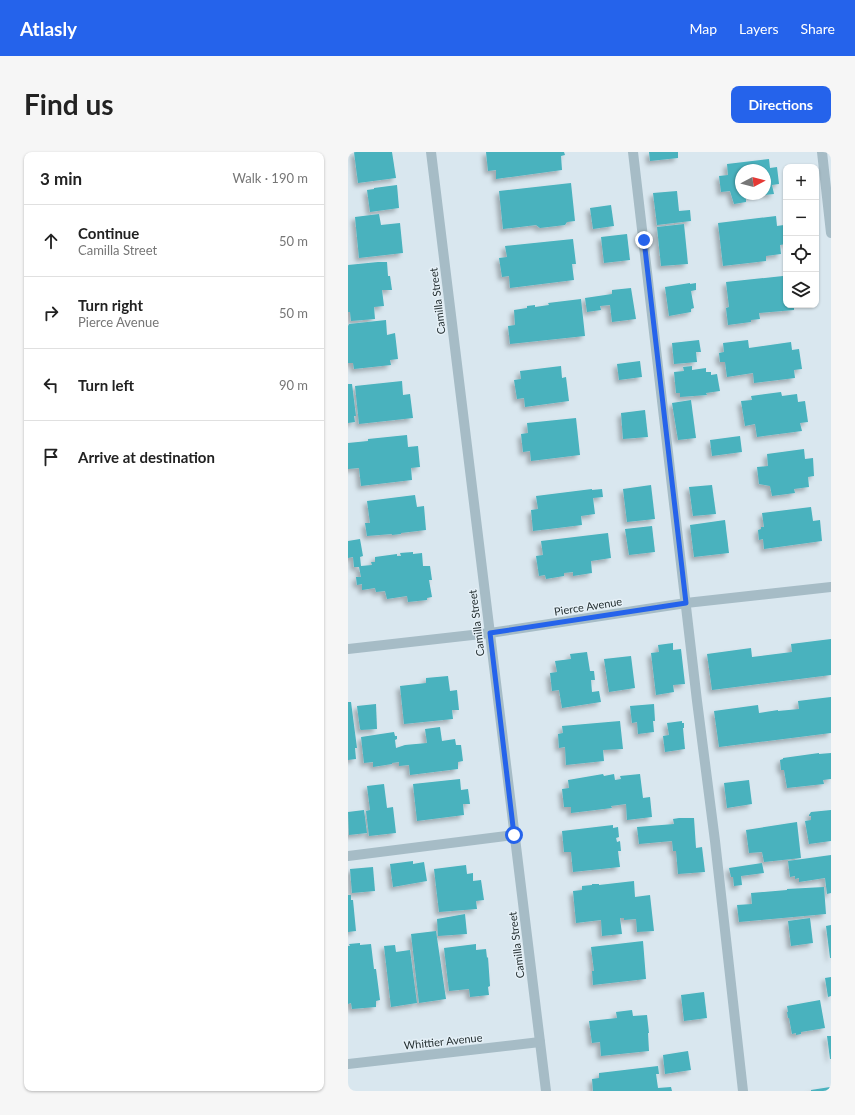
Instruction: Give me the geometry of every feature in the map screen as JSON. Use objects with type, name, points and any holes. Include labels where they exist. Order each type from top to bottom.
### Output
[{"type":"street","name":"Camilla Street","points":[[431,152],[546,1091]]},
{"type":"street","points":[[633,152],[715,841],[743,1091]]},
{"type":"street","points":[[822,152],[831,233]]},
{"type":"street","name":"Pierce Avenue","points":[[348,649],[490,633],[686,603],[831,587]]},
{"type":"street","points":[[348,856],[514,835]]},
{"type":"street","name":"Whittier Avenue","points":[[348,1064],[540,1042]]},
{"type":"building","points":[[354,152],[392,152],[396,178],[358,183]]},
{"type":"building","points":[[486,152],[564,152],[565,155],[561,156],[562,170],[496,179],[496,170],[488,171]]},
{"type":"building","points":[[649,152],[678,152],[678,158],[650,161]]},
{"type":"building","points":[[769,159],[770,164],[735,164],[735,200],[746,200],[746,202],[734,204],[730,191],[721,192],[719,176],[728,175],[727,164]]},
{"type":"building","points":[[777,167],[779,184],[772,185],[774,194],[771,194],[771,168]]},
{"type":"building","points":[[571,183],[575,221],[567,222],[565,225],[540,228],[536,225],[503,229],[499,191]]},
{"type":"building","points":[[397,185],[399,208],[370,212],[367,190]]},
{"type":"building","points":[[677,191],[679,211],[690,210],[691,221],[657,225],[653,193]]},
{"type":"building","points":[[611,205],[614,226],[593,229],[590,208]]},
{"type":"building","points":[[379,214],[381,225],[400,223],[403,253],[359,258],[355,217]]},
{"type":"building","points":[[776,216],[777,226],[783,225],[783,244],[780,245],[781,254],[766,256],[766,261],[723,266],[718,223]]},
{"type":"building","points":[[684,224],[688,264],[661,266],[657,227]]},
{"type":"building","points":[[627,234],[630,260],[604,263],[601,237]]},
{"type":"building","points":[[573,239],[576,264],[572,264],[574,280],[510,288],[509,276],[502,277],[499,258],[507,257],[505,246]]},
{"type":"building","points":[[387,262],[388,276],[390,276],[392,290],[382,290],[384,306],[374,307],[375,319],[351,321],[350,312],[348,312],[348,265]]},
{"type":"building","points":[[783,276],[783,308],[794,308],[794,310],[759,313],[760,319],[751,320],[751,322],[728,325],[726,308],[729,307],[726,282]]},
{"type":"building","points":[[696,283],[696,290],[691,291],[694,308],[691,309],[691,312],[669,316],[665,287]]},
{"type":"building","points":[[631,288],[636,319],[612,322],[610,305],[600,306],[601,310],[587,312],[585,298],[612,294],[612,290]]},
{"type":"building","points":[[581,299],[585,336],[510,344],[508,326],[515,325],[514,310],[527,308],[527,306],[535,305],[535,307],[549,305],[548,303]]},
{"type":"building","points":[[386,320],[387,335],[395,333],[398,359],[390,360],[391,365],[354,369],[353,363],[348,363],[349,324]]},
{"type":"building","points":[[699,340],[701,352],[696,352],[697,362],[674,364],[672,343]]},
{"type":"building","points":[[748,340],[749,348],[791,342],[792,350],[799,349],[802,369],[794,370],[795,378],[754,383],[753,373],[727,377],[725,362],[720,362],[719,353],[724,352],[723,343]]},
{"type":"building","points":[[640,361],[642,377],[619,380],[617,364]]},
{"type":"building","points":[[561,366],[562,378],[566,377],[569,401],[525,407],[524,398],[517,399],[514,380],[521,379],[520,371]]},
{"type":"building","points":[[692,366],[692,370],[706,368],[706,372],[711,372],[711,375],[717,374],[720,391],[706,393],[707,395],[680,397],[680,393],[676,393],[674,372],[684,371],[683,367]]},
{"type":"building","points":[[402,381],[403,395],[410,394],[413,418],[359,424],[355,386]]},
{"type":"building","points":[[348,384],[352,384],[356,416],[354,416],[355,422],[348,423]]},
{"type":"building","points":[[781,392],[782,396],[797,394],[798,402],[805,401],[808,422],[800,423],[802,431],[757,437],[755,424],[745,426],[741,401],[752,400],[751,396]]},
{"type":"building","points":[[691,400],[696,438],[678,440],[672,403]]},
{"type":"building","points":[[645,410],[648,437],[623,439],[621,413]]},
{"type":"building","points":[[576,418],[580,455],[531,461],[530,451],[523,452],[521,434],[528,433],[527,423]]},
{"type":"building","points":[[407,435],[408,447],[418,446],[420,467],[411,468],[412,480],[361,486],[359,468],[348,469],[348,443],[368,441],[368,439]]},
{"type":"building","points":[[740,436],[742,452],[712,456],[710,440]]},
{"type":"building","points":[[804,449],[805,459],[813,458],[814,476],[808,477],[809,487],[794,489],[795,493],[772,496],[770,486],[759,484],[757,467],[768,466],[767,454]]},
{"type":"building","points":[[651,485],[655,519],[627,522],[623,489]]},
{"type":"building","points":[[712,485],[716,514],[693,516],[689,487]]},
{"type":"building","points":[[602,489],[603,497],[593,498],[595,514],[581,516],[582,525],[533,531],[531,510],[538,509],[536,496]]},
{"type":"building","points":[[415,495],[417,507],[424,506],[426,530],[392,535],[367,536],[365,523],[370,523],[367,501]]},
{"type":"building","points":[[811,507],[813,521],[820,520],[822,541],[764,549],[763,539],[759,540],[758,530],[761,529],[761,527],[764,527],[762,513]]},
{"type":"building","points":[[725,520],[729,553],[694,557],[690,525]]},
{"type":"building","points":[[652,526],[655,552],[629,555],[625,529]]},
{"type":"building","points":[[608,533],[611,558],[591,561],[592,573],[573,576],[573,572],[564,573],[564,576],[546,579],[545,575],[539,576],[536,556],[543,555],[541,541]]},
{"type":"building","points":[[360,539],[363,556],[360,557],[361,566],[372,565],[371,562],[375,562],[375,557],[397,554],[397,556],[401,556],[400,553],[422,553],[423,566],[430,566],[432,580],[429,580],[432,597],[427,598],[427,600],[408,602],[407,596],[387,599],[385,591],[376,592],[375,588],[362,590],[362,584],[357,585],[356,577],[361,577],[359,567],[354,567],[353,557],[348,558],[348,541]]},
{"type":"building","points":[[831,639],[831,675],[712,690],[707,654],[751,648],[752,657],[792,652],[791,644]]},
{"type":"building","points":[[673,643],[673,650],[681,649],[685,684],[673,685],[674,692],[656,695],[651,653],[659,652],[658,645]]},
{"type":"building","points":[[587,652],[590,671],[594,671],[595,680],[591,680],[592,692],[599,691],[601,702],[562,708],[559,690],[552,691],[550,673],[557,672],[555,661],[571,659],[570,654]]},
{"type":"building","points":[[631,656],[635,688],[609,692],[604,659]]},
{"type":"building","points":[[448,676],[450,691],[457,690],[459,710],[452,710],[453,719],[404,724],[400,686],[426,683],[426,678]]},
{"type":"building","points":[[831,697],[831,733],[719,747],[714,711],[758,705],[759,713],[799,709],[798,701]]},
{"type":"building","points":[[348,702],[351,702],[357,748],[355,748],[356,759],[348,760]]},
{"type":"building","points":[[376,704],[377,729],[361,730],[357,706]]},
{"type":"building","points":[[654,704],[654,732],[638,734],[637,722],[632,723],[630,706]]},
{"type":"building","points":[[620,721],[623,749],[603,750],[604,761],[566,765],[565,747],[559,748],[558,734],[563,733],[562,726]]},
{"type":"building","points":[[682,721],[682,723],[684,723],[685,749],[665,752],[663,736],[669,735],[667,723]]},
{"type":"building","points":[[440,727],[442,741],[455,739],[456,745],[461,745],[463,761],[458,762],[458,769],[410,775],[409,765],[399,766],[399,762],[373,767],[373,762],[364,763],[361,737],[394,732],[395,736],[397,736],[397,739],[395,740],[396,748],[405,745],[427,743],[425,729]]},
{"type":"building","points":[[819,753],[831,753],[831,779],[823,780],[824,784],[787,788],[784,770],[781,770],[780,760],[783,758]]},
{"type":"building","points":[[603,774],[604,776],[614,774],[615,780],[621,779],[620,776],[640,774],[643,798],[650,797],[652,817],[627,820],[626,804],[611,806],[612,808],[571,813],[571,807],[564,807],[562,789],[569,788],[568,780]]},
{"type":"building","points":[[460,779],[461,790],[468,789],[470,804],[463,804],[464,815],[417,821],[413,784]]},
{"type":"building","points":[[749,780],[752,804],[727,808],[724,783]]},
{"type":"building","points":[[384,784],[387,808],[393,807],[396,833],[369,836],[366,811],[370,810],[367,786]]},
{"type":"building","points":[[364,810],[367,833],[349,835],[348,812]]},
{"type":"building","points":[[831,810],[831,841],[809,844],[805,821],[811,820],[811,816],[809,815],[811,812]]},
{"type":"building","points":[[694,818],[696,848],[702,847],[705,872],[678,874],[676,851],[673,851],[672,841],[639,844],[637,827],[674,824],[673,819]]},
{"type":"building","points":[[797,822],[801,858],[764,862],[762,852],[749,853],[746,830]]},
{"type":"building","points":[[613,825],[613,828],[618,827],[619,837],[616,838],[617,842],[620,841],[621,851],[618,851],[620,867],[573,872],[571,852],[564,852],[562,831]]},
{"type":"building","points":[[831,855],[831,893],[827,894],[825,878],[799,882],[799,878],[795,879],[795,876],[790,877],[788,861]]},
{"type":"building","points":[[413,861],[413,864],[424,862],[427,881],[393,887],[390,864]]},
{"type":"building","points":[[762,863],[764,873],[741,876],[742,885],[734,886],[733,877],[731,877],[729,868]]},
{"type":"building","points":[[466,865],[467,874],[473,873],[473,881],[481,880],[484,900],[476,901],[477,909],[439,912],[434,869]]},
{"type":"building","points":[[373,867],[375,891],[352,893],[350,869]]},
{"type":"building","points":[[634,881],[635,897],[650,895],[654,931],[637,932],[636,919],[624,920],[624,918],[620,918],[622,934],[602,936],[601,920],[576,923],[573,891],[582,890],[582,886],[592,884],[599,885]]},
{"type":"building","points":[[824,887],[826,914],[739,922],[737,905],[752,904],[751,893]]},
{"type":"building","points":[[348,895],[351,895],[351,900],[353,900],[356,931],[348,932]]},
{"type":"building","points":[[465,914],[467,934],[438,936],[437,919]]},
{"type":"building","points":[[810,918],[813,943],[791,946],[788,921]]},
{"type":"building","points":[[831,925],[831,958],[830,958],[826,926]]},
{"type":"building","points":[[436,931],[446,999],[419,1003],[411,934]]},
{"type":"building","points":[[643,941],[646,979],[593,985],[592,971],[594,971],[591,947]]},
{"type":"building","points":[[360,943],[360,945],[371,944],[380,1000],[376,1001],[376,1007],[352,1009],[351,1003],[348,1004],[348,946],[350,946],[349,944]]},
{"type":"building","points":[[476,944],[476,950],[486,949],[490,986],[488,987],[489,995],[470,997],[469,989],[449,991],[444,948]]},
{"type":"building","points":[[395,945],[396,952],[410,950],[417,1003],[391,1007],[384,946]]},
{"type":"building","points":[[831,977],[831,996],[828,997],[825,978]]},
{"type":"building","points":[[704,992],[707,1018],[684,1021],[681,995]]},
{"type":"building","points":[[820,1000],[825,1028],[801,1032],[801,1034],[796,1035],[796,1033],[792,1034],[787,1006]]},
{"type":"building","points":[[632,1010],[633,1016],[647,1015],[649,1051],[601,1056],[600,1042],[592,1043],[589,1021],[617,1018],[616,1012]]},
{"type":"building","points":[[827,1036],[831,1036],[831,1059],[830,1059]]},
{"type":"building","points":[[688,1051],[691,1070],[665,1074],[663,1055]]},
{"type":"building","points":[[658,1066],[659,1074],[656,1074],[658,1088],[671,1087],[672,1091],[593,1091],[592,1079],[599,1078],[599,1073]]},
{"type":"building","points":[[830,1087],[830,1091],[811,1091],[811,1090]]},
{"type":"route","points":[[514,835],[490,633],[686,603],[644,240]]}]
